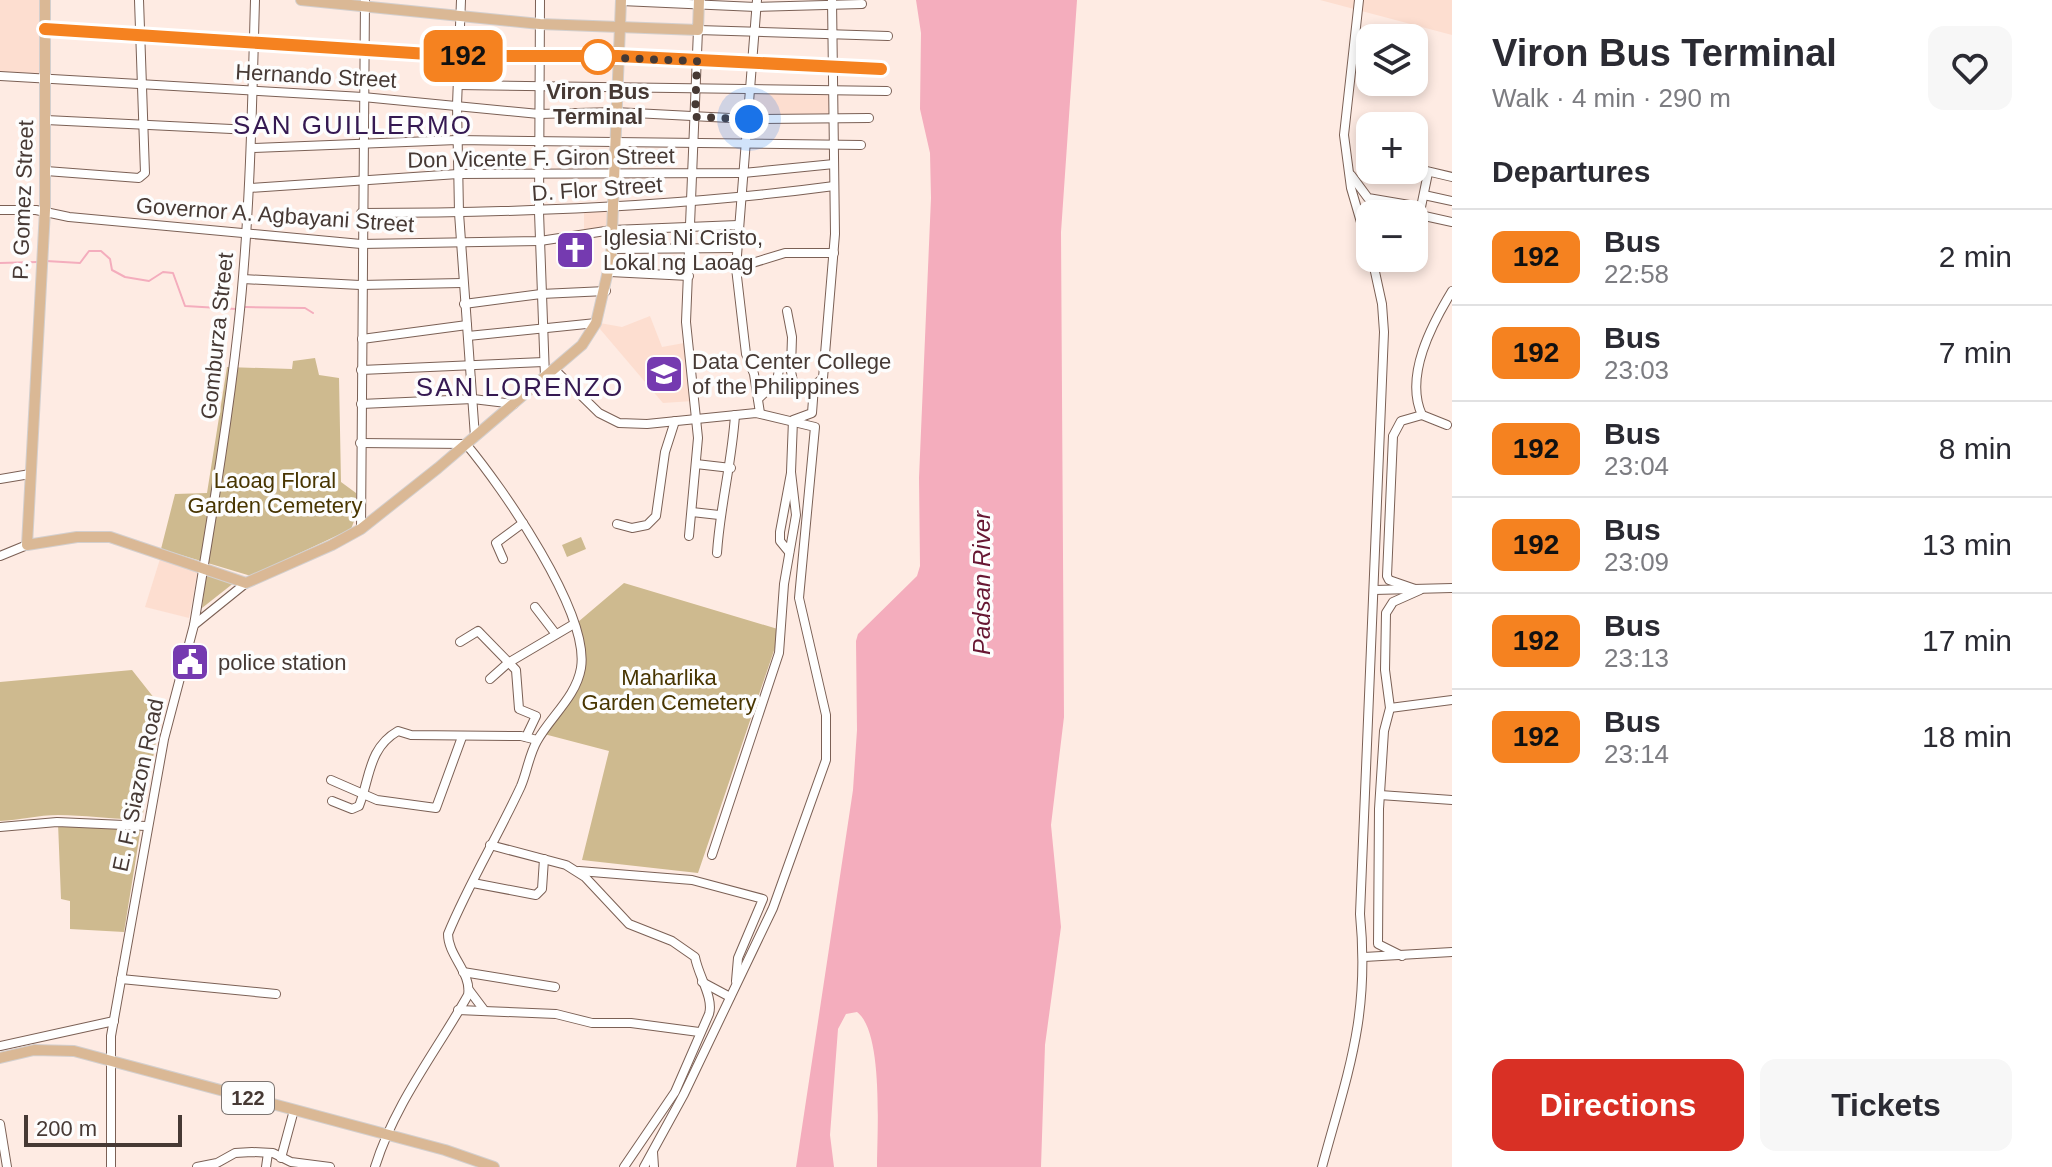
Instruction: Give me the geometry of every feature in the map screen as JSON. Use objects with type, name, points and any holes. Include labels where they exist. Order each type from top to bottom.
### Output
[{"type":"main road","name":"P. Gomez Street","points":[[27,545],[45,211],[45,0]]},
{"type":"main road","points":[[301,0],[365,3],[540,24],[698,30],[698,3]]},
{"type":"main road","points":[[27,545],[77,537],[110,537],[246,583],[361,529],[514,404],[548,369],[587,339],[596,323],[610,272],[621,0]]},
{"type":"main road","name":"122","points":[[0,1058],[51,1049],[109,1060],[386,1134],[494,1167]]},
{"type":"street","points":[[46,171],[139,178],[145,173],[139,0]]},
{"type":"street","name":"Gomburza Street","points":[[194,625],[227,422],[243,279],[252,148],[255,0]]},
{"type":"street","points":[[461,0],[457,140],[462,283],[473,399],[471,440],[538,548],[574,624],[581,654],[578,680],[537,740],[521,785],[448,937],[469,990],[484,1010]]},
{"type":"street","points":[[540,0],[539,212],[541,294],[548,369]]},
{"type":"street","points":[[621,0],[862,4]]},
{"type":"street","points":[[1356,200],[1347,167],[1344,135],[1359,0]]},
{"type":"street","points":[[787,311],[792,337],[792,386],[814,386],[823,378],[834,253],[832,2]]},
{"type":"street","points":[[361,529],[360,285],[365,3]]},
{"type":"street","points":[[757,4],[736,268],[748,359],[760,413]]},
{"type":"street","points":[[45,29],[459,56],[618,56],[881,69]]},
{"type":"street","points":[[689,536],[698,419],[687,339],[698,30],[888,36]]},
{"type":"street","name":"Hernando Street","points":[[0,76],[363,97],[539,114],[615,112],[749,119],[869,118]]},
{"type":"street","points":[[458,85],[887,91]]},
{"type":"street","points":[[46,120],[252,130]]},
{"type":"street","points":[[252,148],[457,140],[746,146],[861,145]]},
{"type":"street","name":"Don Vicente F. Giron Street","points":[[249,188],[458,174],[743,173],[834,164]]},
{"type":"street","points":[[1347,167],[1368,198],[1380,200]]},
{"type":"street","points":[[1428,173],[1452,177]]},
{"type":"street","points":[[1423,200],[1426,184]]},
{"type":"street","name":"D. Flor Street","points":[[361,213],[539,212],[613,204],[741,198],[834,186]]},
{"type":"street","points":[[1424,195],[1452,201]]},
{"type":"street","name":"Governor A. Agbayani Street","points":[[0,210],[45,211],[69,217],[361,244],[460,245],[540,241],[612,230],[738,225]]},
{"type":"street","points":[[1428,217],[1452,222]]},
{"type":"street","points":[[612,249],[737,248]]},
{"type":"street","points":[[736,268],[785,253],[834,253]]},
{"type":"street","points":[[610,272],[689,276]]},
{"type":"street","points":[[1322,1167],[1358,1041],[1364,957],[1360,914],[1384,332],[1375,272]]},
{"type":"street","points":[[243,279],[360,285],[462,283]]},
{"type":"street","points":[[464,304],[541,294],[606,291]]},
{"type":"street","points":[[1422,415],[1416,391],[1421,361],[1430,334],[1452,291]]},
{"type":"street","points":[[468,336],[596,323]]},
{"type":"street","points":[[362,339],[467,325]]},
{"type":"street","points":[[748,359],[791,367]]},
{"type":"street","points":[[758,399],[777,381],[780,364]]},
{"type":"street","points":[[361,370],[470,367],[548,369],[599,413],[619,423],[760,413],[815,427],[799,598],[826,715],[826,760],[773,908],[684,1094],[641,1167]]},
{"type":"street","points":[[793,420],[812,413],[814,386]]},
{"type":"street","points":[[361,404],[473,399],[514,404]]},
{"type":"street","points":[[717,553],[719,515],[731,468],[735,415]]},
{"type":"street","points":[[1419,590],[1389,580],[1387,576],[1393,436],[1401,421],[1422,415],[1447,425]]},
{"type":"street","points":[[789,552],[780,541],[780,532],[791,472],[793,420]]},
{"type":"street","points":[[617,524],[632,528],[647,525],[656,516],[665,452],[675,421]]},
{"type":"street","points":[[360,443],[471,440]]},
{"type":"street","points":[[696,464],[731,468]]},
{"type":"street","points":[[712,855],[775,673],[796,515],[791,472]]},
{"type":"street","points":[[0,479],[30,474]]},
{"type":"street","points":[[692,512],[719,515]]},
{"type":"street","points":[[503,559],[496,543],[523,523]]},
{"type":"street","points":[[0,556],[27,545]]},
{"type":"street","points":[[194,625],[246,583]]},
{"type":"street","points":[[1374,590],[1452,588]]},
{"type":"street","points":[[1402,956],[1378,944],[1380,795],[1384,731],[1390,708],[1385,670],[1387,608],[1419,590]]},
{"type":"street","points":[[535,607],[555,633]]},
{"type":"street","points":[[490,679],[508,663],[574,624]]},
{"type":"street","name":"E. F. Siazon Road","points":[[111,1167],[109,1060],[114,1021],[146,826],[166,728],[194,625]]},
{"type":"street","points":[[460,642],[478,631],[519,675],[519,709],[536,716],[526,737]]},
{"type":"street","points":[[1390,708],[1452,700]]},
{"type":"street","points":[[332,801],[355,808],[363,793],[369,766],[394,732],[537,740]]},
{"type":"street","points":[[331,780],[377,800],[436,808],[462,737]]},
{"type":"street","points":[[1380,795],[1452,800]]},
{"type":"street","points":[[0,827],[57,822],[146,826]]},
{"type":"street","points":[[490,845],[576,871],[692,880],[763,899],[738,958],[736,982]]},
{"type":"street","points":[[473,883],[536,895],[542,889],[544,859]]},
{"type":"street","points":[[576,871],[629,924],[692,952],[711,1008],[675,1092],[624,1167]]},
{"type":"street","points":[[1364,957],[1452,952]]},
{"type":"street","points":[[463,972],[555,987]]},
{"type":"street","points":[[121,979],[276,994]]},
{"type":"street","points":[[700,981],[730,997]]},
{"type":"street","points":[[375,1167],[386,1134],[469,990]]},
{"type":"street","points":[[458,1010],[556,1014],[592,1023],[631,1023],[699,1032]]},
{"type":"street","points":[[0,1046],[114,1021]]},
{"type":"street","points":[[281,1158],[294,1110]]},
{"type":"street","points":[[0,1124],[7,1167]]},
{"type":"street","points":[[652,1151],[654,1167]]},
{"type":"street","points":[[197,1167],[217,1163],[235,1153],[268,1153],[310,1166],[330,1167]]},
{"type":"street","points":[[266,1167],[268,1153]]},
{"type":"shaded area","points":[[0,0],[41,0],[44,75],[0,73]]},
{"type":"shaded area","points":[[1320,0],[1452,0],[1452,35],[1428,29],[1428,24],[1411,24]]},
{"type":"shaded area","points":[[754,91],[830,94],[831,116],[753,118]]},
{"type":"shaded area","points":[[607,207],[607,228],[584,232],[584,210]]},
{"type":"shaded area","name":"Data Center College of the Philippines","points":[[650,316],[662,347],[684,343],[693,401],[663,403],[600,329],[600,323],[622,327]]},
{"type":"shaded area","points":[[160,559],[198,570],[189,618],[145,607]]},
{"type":"green space","name":"Laoag Floral Garden Cemetery","points":[[315,358],[319,375],[339,378],[341,482],[356,493],[358,511],[351,529],[251,576],[161,549],[175,494],[207,493],[227,367],[292,369],[293,361]]},
{"type":"green space","points":[[581,537],[586,549],[567,557],[562,545]]},
{"type":"green space","points":[[206,575],[235,582],[202,608]]},
{"type":"green space","name":"Maharlika Garden Cemetery","points":[[624,583],[781,630],[698,873],[582,860],[609,751],[544,734],[584,675],[578,622]]},
{"type":"green space","points":[[132,670],[162,708],[142,819],[58,815],[0,821],[0,682]]},
{"type":"green space","points":[[58,823],[114,829],[141,827],[124,932],[70,929],[70,901],[61,899]]},
{"type":"water","name":"Padsan River","points":[[916,0],[1077,0],[1061,232],[1064,717],[1051,825],[1061,927],[1045,1045],[1041,1167],[877,1167],[875,1061],[866,1023],[857,1012],[846,1014],[838,1029],[830,1135],[834,1167],[796,1167],[853,790],[857,730],[856,641],[858,634],[917,576],[920,566],[919,478],[931,198],[930,153],[920,109],[921,33]]},
{"type":"waterway","points":[[46,261],[80,263],[89,251],[101,251],[110,259],[112,270],[125,277],[149,281],[163,272],[173,273],[185,306],[236,309]]},
{"type":"waterway","points":[[0,263],[37,262]]},
{"type":"waterway","points":[[244,307],[305,308],[313,313]]},
{"type":"bus line","name":"192","points":[[45,29],[459,56],[618,56],[881,69]]},
{"type":"place","name":"Viron Bus Terminal","points":[[598,57]]},
{"type":"place","name":"Iglesia Ni Cristo, Lokal ng Laoag","points":[[575,250]]},
{"type":"place","name":"Data Center College of the Philippines","points":[[664,374]]},
{"type":"place","name":"police station","points":[[190,662]]},
{"type":"district","name":"SAN GUILLERMO","points":[[353,125]]},
{"type":"district","name":"SAN LORENZO","points":[[520,387]]},
{"type":"route","points":[[598,57],[590,57],[697,61],[695,117],[749,119]]}]
